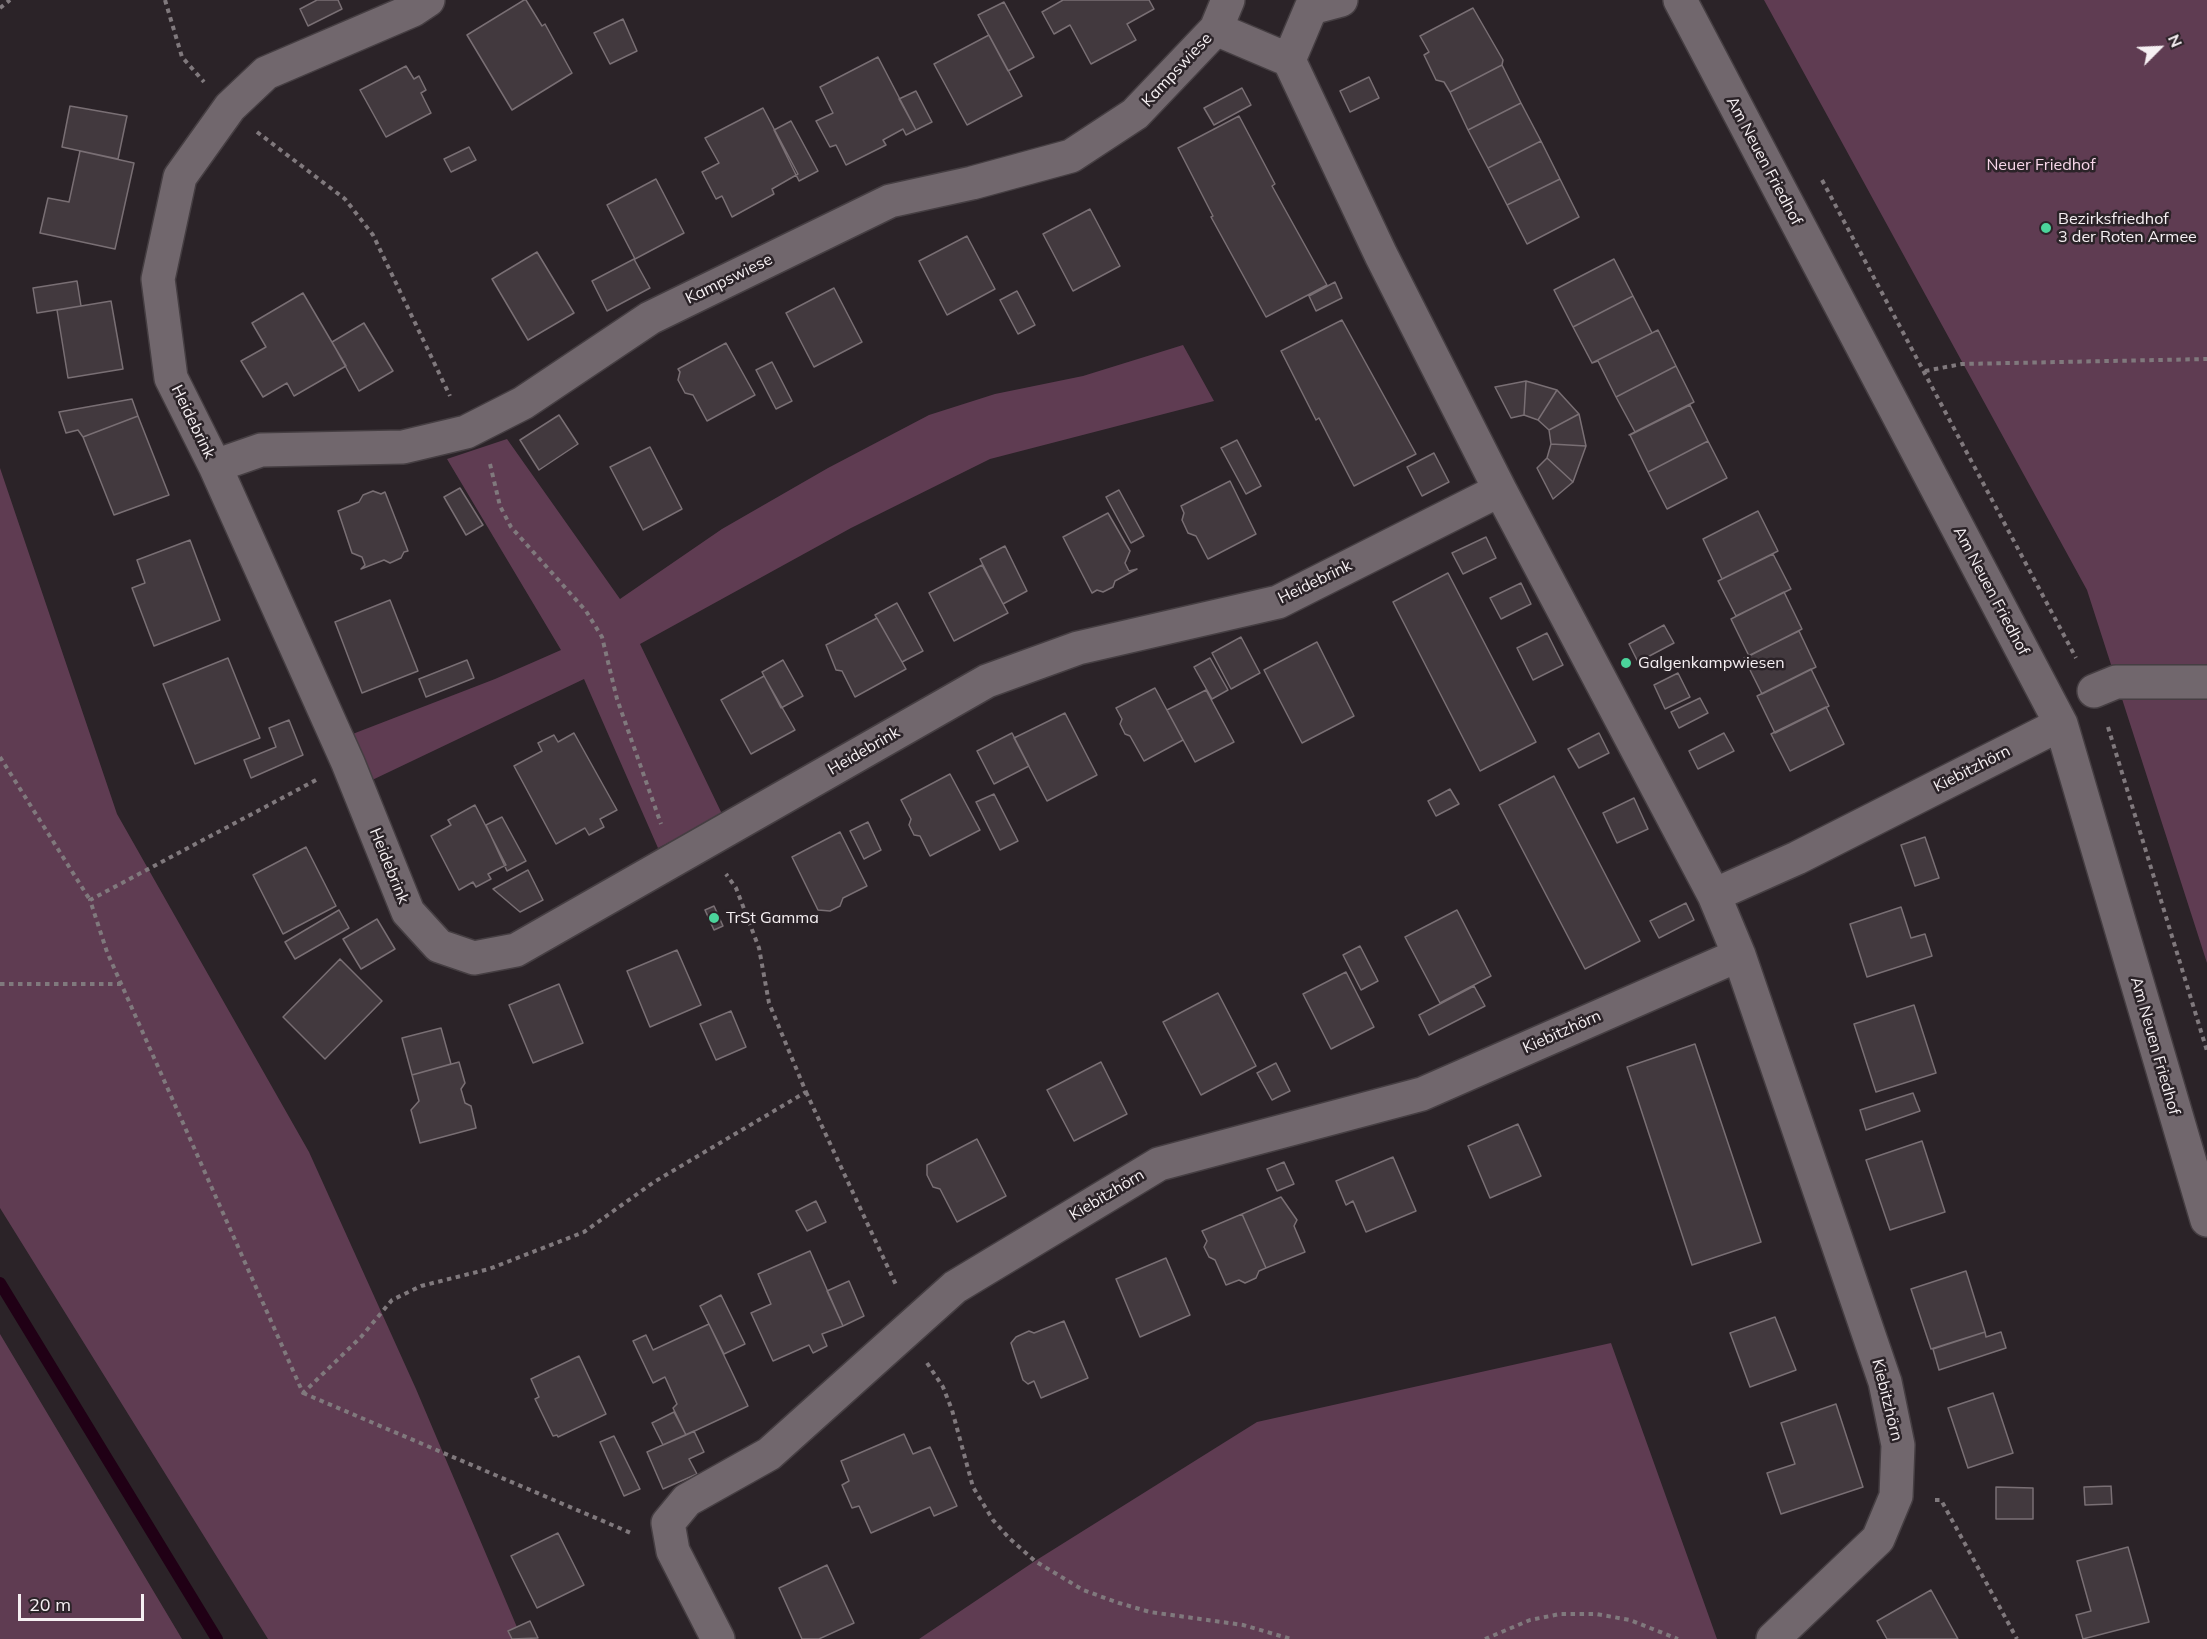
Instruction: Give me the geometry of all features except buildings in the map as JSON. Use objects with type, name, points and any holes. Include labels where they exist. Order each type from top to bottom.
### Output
[{"type":"street","name":"Heidebrink","points":[[428,0],[413,10],[266,73],[230,107],[180,177],[158,279],[171,378],[215,466],[348,763],[408,912],[439,946],[474,958],[516,950],[987,681],[1078,648],[1278,602],[1500,490]]},
{"type":"street","name":"Am Neuen Friedhof","points":[[1680,0],[2061,724],[2207,1220]]},
{"type":"street","points":[[1289,60],[1315,3]]},
{"type":"street","name":"Kampswiese","points":[[215,466],[261,450],[403,447],[466,432],[523,403],[650,318],[890,201],[972,183],[1071,156],[1136,114],[1222,14]]},
{"type":"street","points":[[1222,14],[1289,60],[1381,255],[1500,490],[1714,895]]},
{"type":"street","points":[[2094,691],[2116,681],[2207,682]]},
{"type":"street","name":"Kiebitzhörn","points":[[1773,1639],[1878,1539],[1896,1496],[1898,1445],[1885,1382],[1739,955],[1714,895],[1807,853],[2061,724]]},
{"type":"street","name":"Kiebitzhörn","points":[[718,1639],[673,1551],[668,1523],[687,1500],[769,1454],[955,1287],[1159,1164],[1422,1094],[1739,955]]},
{"type":"path","points":[[0,8],[10,0]]},
{"type":"path","points":[[1925,371],[1962,364],[2207,359]]},
{"type":"path","points":[[0,757],[90,900],[107,952],[303,1392],[673,1551]]},
{"type":"path","points":[[90,900],[348,763]]},
{"type":"path","points":[[697,847],[720,867],[736,888],[759,948],[769,1003],[806,1092],[896,1285],[911,1312],[914,1325],[925,1347],[928,1367],[943,1387],[952,1410],[973,1487],[993,1520],[1035,1561],[1083,1590],[1150,1612],[1244,1625],[1290,1639]]},
{"type":"path","points":[[0,984],[121,984]]},
{"type":"path","points":[[303,1392],[361,1338],[392,1300],[421,1286],[489,1269],[584,1232],[654,1182],[806,1092]]},
{"type":"path","points":[[1896,1496],[1941,1500],[2017,1639]]},
{"type":"path","points":[[1485,1639],[1530,1620],[1560,1614],[1596,1614],[1630,1620],[1678,1639]]},
{"type":"green space","name":"Neuer Friedhof","points":[[1764,0],[2207,0],[2207,963],[2087,590]]},
{"type":"green space","points":[[1183,345],[1214,401],[990,459],[851,528],[640,644],[723,816],[658,848],[584,679],[368,782],[350,735],[495,679],[561,650],[447,459],[507,439],[620,599],[722,529],[828,468],[929,415],[995,394],[1083,376]]},
{"type":"green space","points":[[0,468],[117,814],[309,1152],[416,1389],[522,1639],[268,1639],[0,1208]]},
{"type":"green space","points":[[0,1334],[182,1639],[0,1639]]},
{"type":"green space","points":[[1611,1343],[1717,1639],[919,1639],[1035,1561],[1257,1422]]},
{"type":"waterway","points":[[0,1283],[217,1639]]},
{"type":"place","name":"Bezirksfriedhof 3 der Roten Armee","points":[[2046,228]]},
{"type":"place","name":"Galgenkampwiesen","points":[[1626,663]]},
{"type":"place","name":"TrSt Gamma","points":[[714,918]]}]
